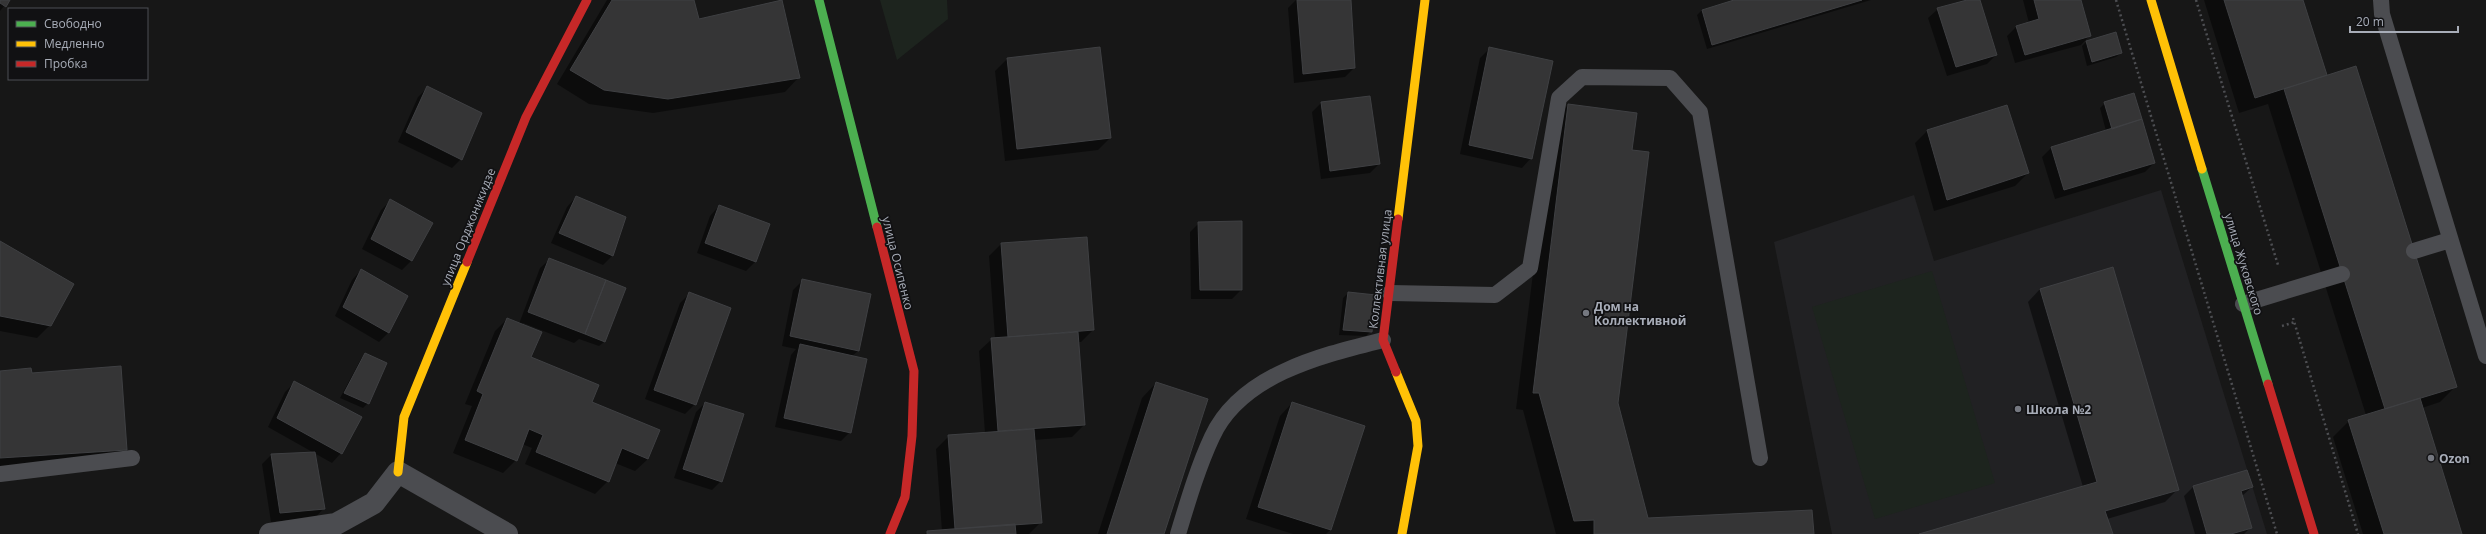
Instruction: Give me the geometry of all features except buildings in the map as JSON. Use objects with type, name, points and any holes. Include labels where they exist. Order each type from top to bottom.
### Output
[{"type":"street","name":"улица Орджоникидзе","points":[[398,472],[404,417],[526,117],[588,0]]},
{"type":"street","name":"улица Осипенко","points":[[819,0],[914,371],[912,436],[906,497],[890,534]]},
{"type":"street","name":"Коллективная улица","points":[[1402,534],[1418,446],[1416,421],[1383,340],[1425,0]]},
{"type":"street","name":"улица Жуковского","points":[[2150,0],[2314,534]]},
{"type":"street","points":[[270,534],[336,524],[374,503],[398,472],[507,534]]},
{"type":"lane","points":[[2381,0],[2382,14],[2486,356]]},
{"type":"lane","points":[[1390,293],[1495,295],[1501,291],[1530,268],[1559,98],[1582,77],[1670,78],[1700,112],[1760,458]]},
{"type":"lane","points":[[2414,251],[2450,240]]},
{"type":"lane","points":[[2243,304],[2342,274]]},
{"type":"lane","points":[[1178,534],[1212,436],[1224,418],[1239,401],[1280,374],[1306,360],[1383,340]]},
{"type":"lane","points":[[0,474],[132,458]]},
{"type":"path","points":[[2116,0],[2277,534]]},
{"type":"shaded area","points":[[880,0],[947,0],[948,19],[897,60]]},
{"type":"shaded area","name":"Школа №2","points":[[2161,190],[2267,534],[1832,534],[1774,242],[1914,195],[1934,261]]},
{"type":"shaded area","points":[[1932,271],[1995,483],[1875,519],[1812,307]]},
{"type":"traffic: fast","points":[[819,0],[877,227]]},
{"type":"traffic: fast","points":[[2202,169],[2268,384]]},
{"type":"traffic: slow","points":[[1398,219],[1425,0]]},
{"type":"traffic: slow","points":[[2151,0],[2202,169]]},
{"type":"traffic: slow","points":[[398,472],[404,417],[467,262]]},
{"type":"traffic: slow","points":[[1396,372],[1416,421],[1418,446],[1402,534]]},
{"type":"traffic: jam","points":[[467,262],[526,117],[587,0]]},
{"type":"traffic: jam","points":[[1396,372],[1383,340],[1398,219]]},
{"type":"traffic: jam","points":[[877,227],[914,371],[912,436],[905,497],[890,534]]},
{"type":"traffic: jam","points":[[2268,384],[2314,534]]},
{"type":"place","name":"Дом на Коллективной","points":[[1586,313]]},
{"type":"place","name":"Школа №2","points":[[2018,409]]},
{"type":"place","name":"Ozon","points":[[2431,458]]}]
